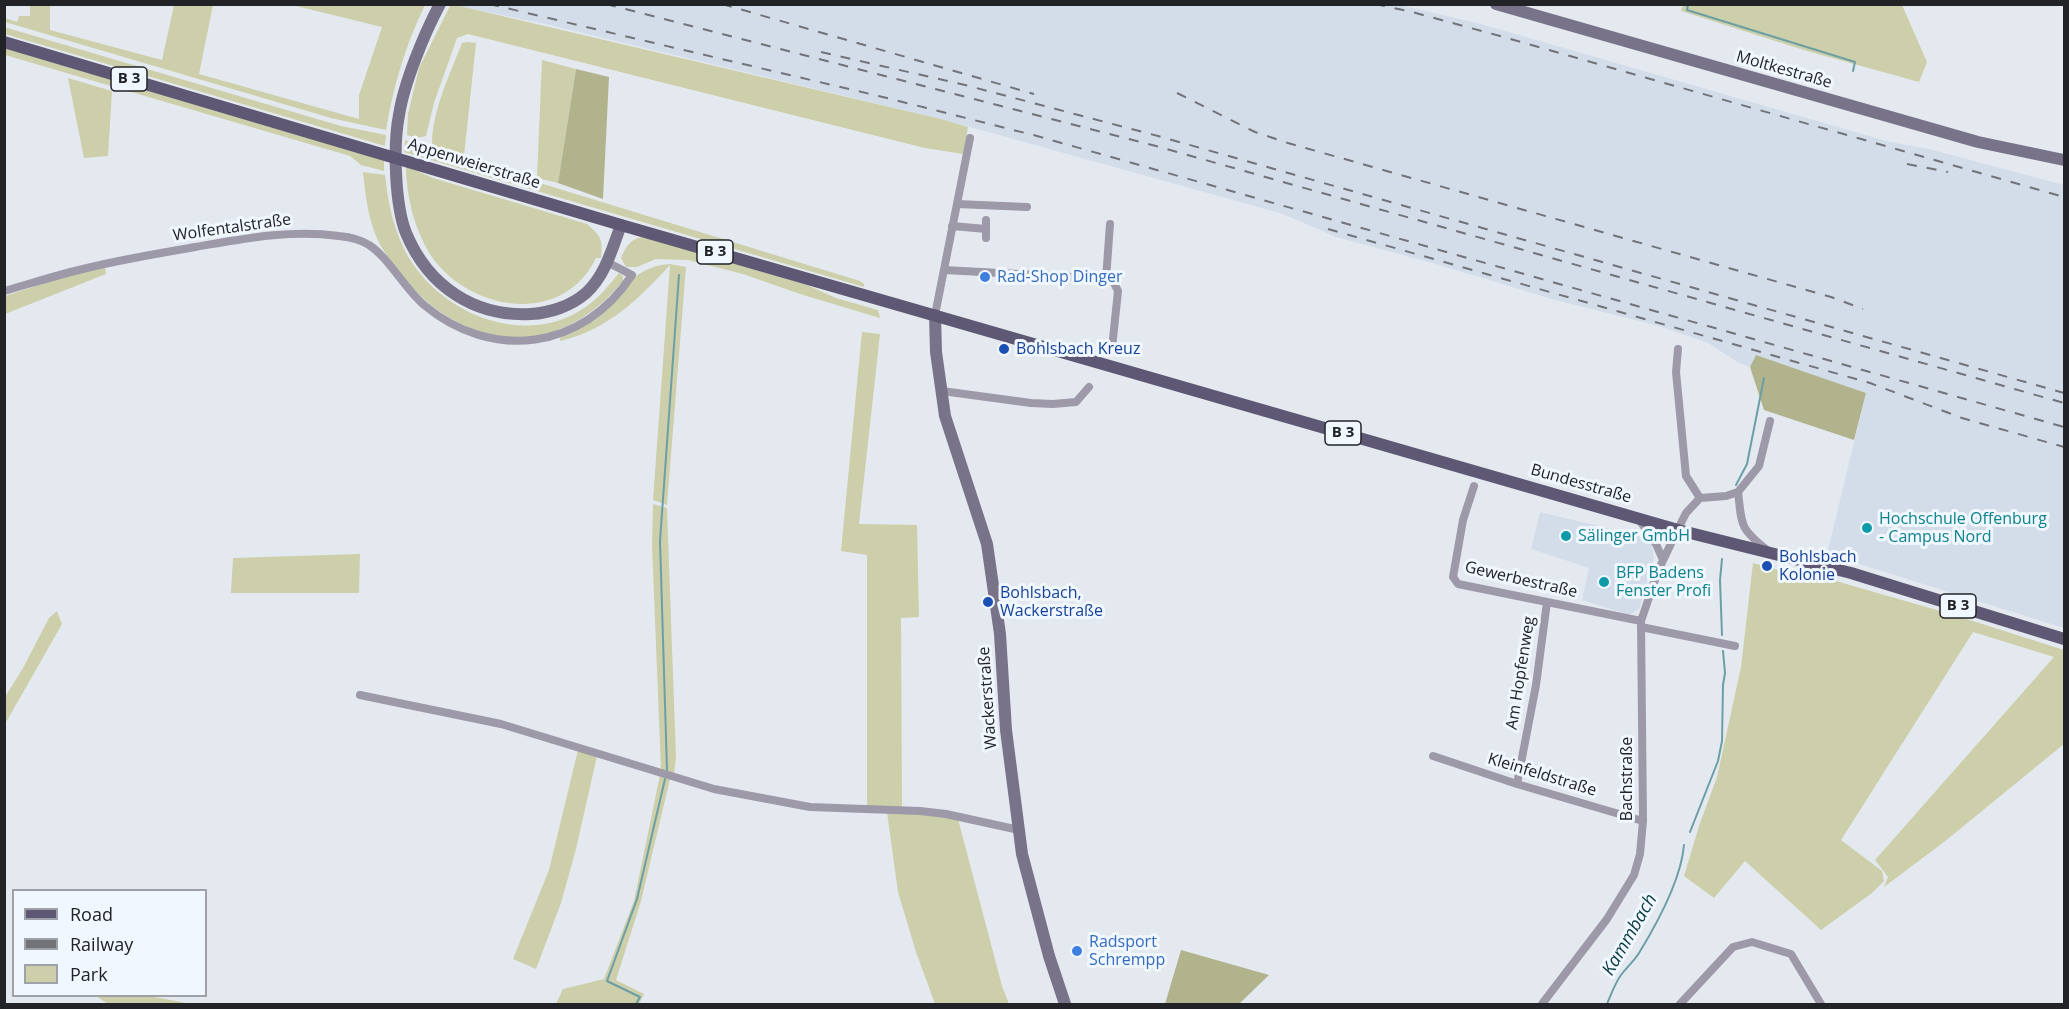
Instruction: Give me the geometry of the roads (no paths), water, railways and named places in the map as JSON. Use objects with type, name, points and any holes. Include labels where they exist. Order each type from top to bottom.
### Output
[{"type":"main road","name":"Appenweierstraße","points":[[4,42],[621,225],[935,315]]},
{"type":"main road","name":"Bundesstraße","points":[[935,315],[1678,530],[1851,573],[2064,639]]},
{"type":"street","points":[[440,4],[412,69],[399,116],[396,170],[400,211],[406,232],[417,256],[438,280],[457,296],[477,307],[498,314],[543,313],[565,306],[585,294],[597,281],[621,225]]},
{"type":"street","name":"Moltkestraße","points":[[1496,4],[1978,142],[2064,160]]},
{"type":"street","name":"Wackerstraße","points":[[970,138],[935,315],[936,352],[945,416],[987,544],[1000,634],[1006,730],[1022,854],[1049,956],[1065,1005]]},
{"type":"street","points":[[957,204],[1027,207]]},
{"type":"street","points":[[1106,279],[1110,224]]},
{"type":"street","points":[[952,226],[986,229]]},
{"type":"street","name":"Wolfentalstraße","points":[[4,291],[97,265],[216,243],[283,233],[337,236],[369,244],[422,303],[448,323],[494,340],[532,340],[564,333],[606,307],[616,297],[632,275],[607,262]]},
{"type":"street","points":[[944,270],[1112,279],[1118,291],[1112,348]]},
{"type":"street","points":[[1678,349],[1676,372],[1686,476],[1700,498],[1726,496],[1738,492],[1759,466],[1770,421]]},
{"type":"street","points":[[942,391],[1053,404],[1076,402],[1089,387]]},
{"type":"street","name":"Gewerbestraße","points":[[1474,486],[1463,520],[1453,577],[1455,582],[1641,624]]},
{"type":"street","points":[[1738,492],[1742,522],[1748,535],[1770,552]]},
{"type":"street","name":"Bachstraße","points":[[1542,1005],[1607,919],[1634,875],[1640,854],[1643,821],[1641,624],[1663,560],[1686,513],[1700,498]]},
{"type":"street","points":[[1637,518],[1656,544],[1663,560]]},
{"type":"street","name":"Am Hopfenweg","points":[[1517,784],[1536,685],[1547,602]]},
{"type":"street","points":[[1641,624],[1735,646]]},
{"type":"street","points":[[360,695],[501,724],[714,789],[810,807],[946,814],[1019,830]]},
{"type":"street","name":"Kleinfeldstraße","points":[[1433,756],[1517,784],[1643,821]]},
{"type":"street","points":[[1680,1005],[1733,947],[1752,942],[1791,954],[1821,1005]]},
{"type":"waterway","points":[[1688,4],[1687,10],[1855,62],[1853,71]]},
{"type":"waterway","points":[[667,770],[660,541],[679,275]]},
{"type":"waterway","name":"Kammbach","points":[[1736,485],[1747,464],[1764,378]]},
{"type":"waterway","name":"Kammbach","points":[[1722,559],[1720,580],[1722,635]]},
{"type":"waterway","name":"Kammbach","points":[[1690,832],[1718,761],[1722,741],[1725,673],[1723,651]]},
{"type":"waterway","points":[[636,1004],[640,997],[607,981],[637,899],[665,779]]},
{"type":"waterway","name":"Kammbach","points":[[1607,1004],[1619,978],[1639,953],[1661,914],[1678,872],[1684,845]]},
{"type":"railway","points":[[489,4],[887,98],[1037,136],[2064,427]]},
{"type":"railway","points":[[606,4],[1156,146],[2064,403]]},
{"type":"railway","points":[[722,4],[1034,94]]},
{"type":"railway","points":[[1375,4],[1500,36],[2064,197]]},
{"type":"railway","points":[[821,52],[965,85],[1158,136],[2064,393]]},
{"type":"railway","points":[[1177,93],[1255,132],[1288,143],[1831,297],[1863,309]]},
{"type":"railway","points":[[1907,164],[1948,172]]},
{"type":"railway","points":[[1328,229],[1870,383],[1962,418],[2064,447]]},
{"type":"place","name":"Rad-Shop Dinger","points":[[985,277]]},
{"type":"place","name":"Bohlsbach Kreuz","points":[[1004,349]]},
{"type":"place","name":"Hochschule Offenburg - Campus Nord","points":[[1867,528]]},
{"type":"place","name":"Sälinger GmbH","points":[[1566,536]]},
{"type":"place","name":"Bohlsbach Kolonie","points":[[1767,566]]},
{"type":"place","name":"BFP Badens Fenster Profi","points":[[1604,582]]},
{"type":"place","name":"Bohlsbach, Wackerstraße","points":[[988,602]]},
{"type":"place","name":"Radsport Schrempp","points":[[1077,951]]}]
